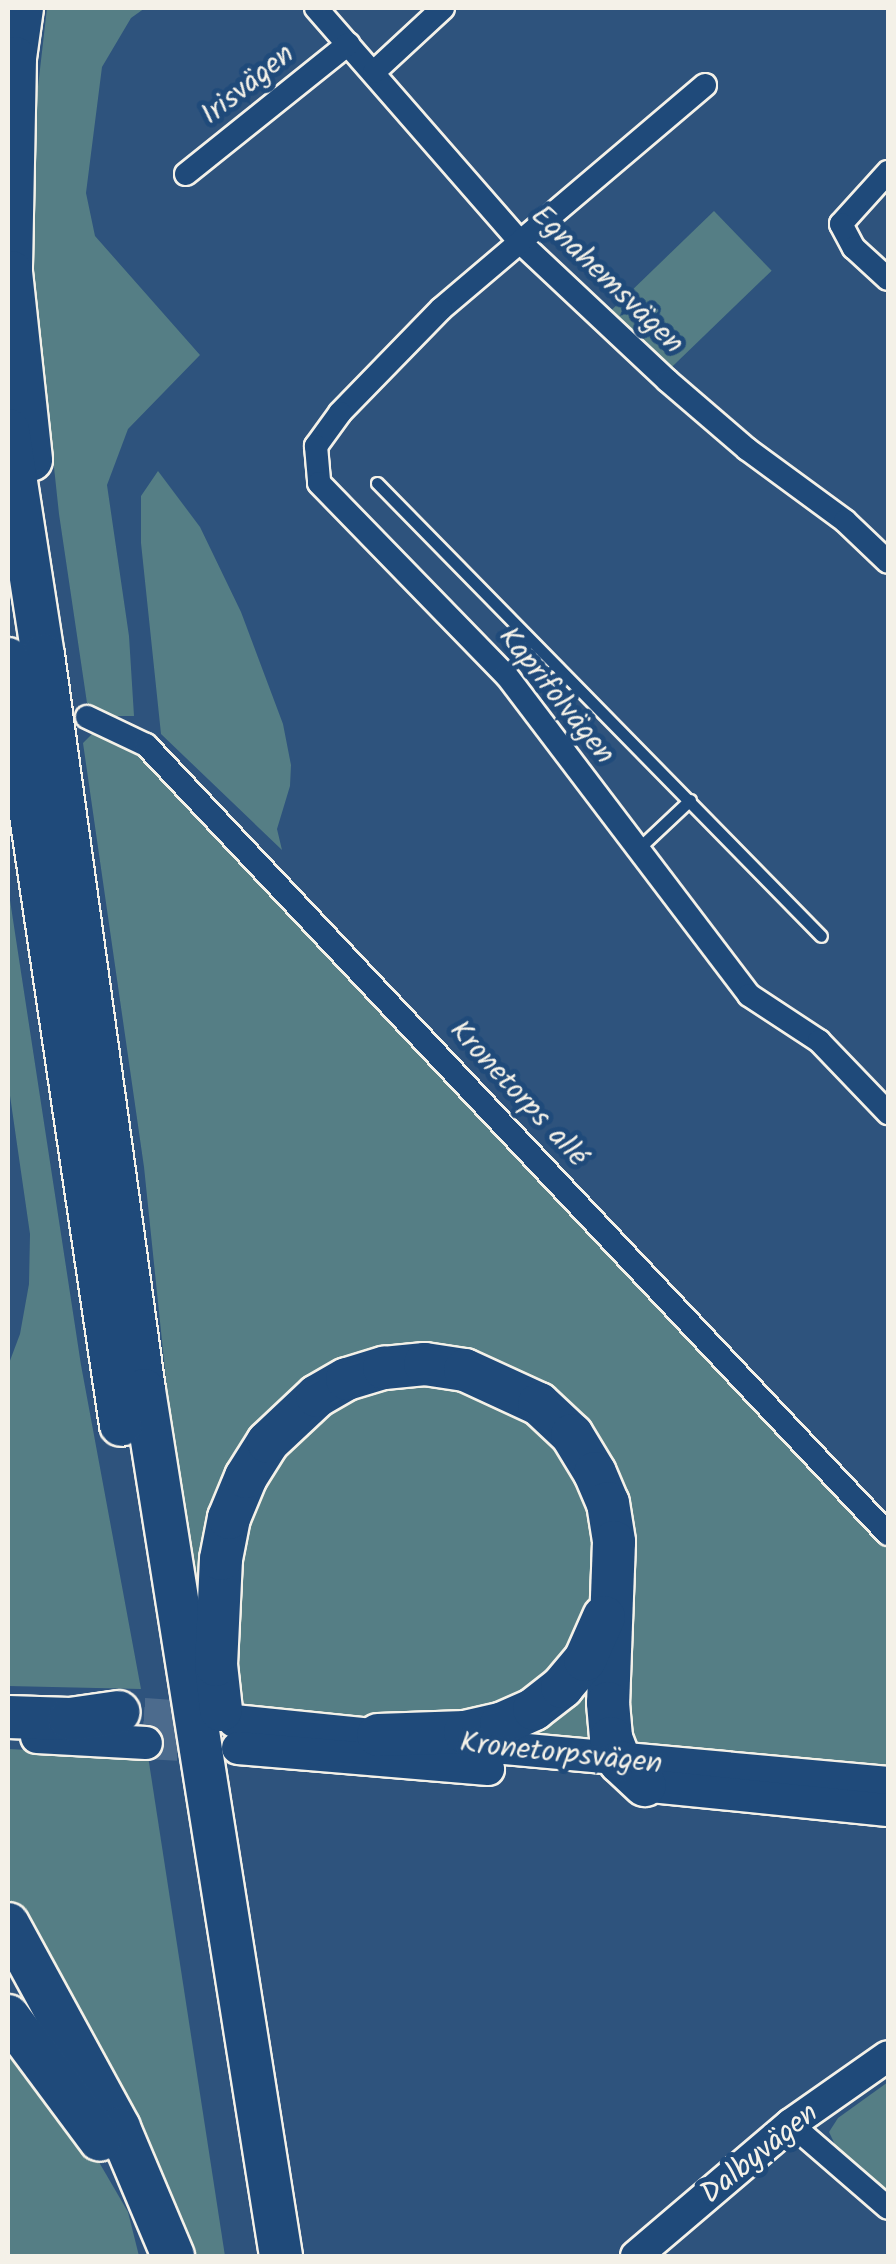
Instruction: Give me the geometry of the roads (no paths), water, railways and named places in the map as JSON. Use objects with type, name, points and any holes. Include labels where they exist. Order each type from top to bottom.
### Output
[{"type":"highway","points":[[20,753],[37,502],[18,363],[11,272],[15,58],[22,8]]},
{"type":"highway","points":[[8,430],[26,657],[281,2256]]},
{"type":"highway","points":[[8,713],[20,753],[100,1298],[252,2256]]},
{"type":"highway","points":[[231,1946],[228,1780],[216,1665],[221,1559],[228,1518],[246,1477],[293,1416],[347,1380],[384,1368],[439,1366],[466,1370],[539,1404],[572,1435],[608,1503],[614,1542],[608,1703],[611,1738],[632,1774]]},
{"type":"highway","points":[[378,1735],[465,1732],[501,1724],[534,1709],[562,1688],[585,1660],[600,1632],[612,1588]]},
{"type":"highway","points":[[8,1717],[136,1723]]},
{"type":"highway","points":[[8,1924],[119,2128],[172,2256]]},
{"type":"highway","points":[[8,2016],[90,2124],[172,2256]]},
{"type":"main road","points":[[8,1705],[136,1723]]},
{"type":"main road","points":[[8,1735],[136,1723]]},
{"type":"main road","name":"Kronetorpsvägen","points":[[888,1783],[632,1774],[236,1734],[378,1735],[632,1774],[888,1810]]},
{"type":"street","name":"Egnahemsvägen","points":[[316,8],[520,242],[668,382],[747,449],[845,522],[888,562]]},
{"type":"street","points":[[374,72],[443,8]]},
{"type":"street","name":"Irisvägen","points":[[186,174],[348,44]]},
{"type":"street","name":"Kaprifolvägen","points":[[704,85],[441,309],[340,414],[316,446],[319,482],[506,676],[748,994],[819,1041],[888,1113]]},
{"type":"street","points":[[888,172],[841,224],[854,248],[888,279]]},
{"type":"street","name":"Kronetorps allé","points":[[88,717],[114,727],[159,758],[888,1534]]},
{"type":"street","name":"Dalbyvägen","points":[[636,2256],[791,2124],[888,2056]]},
{"type":"street","points":[[791,2124],[888,2208]]},
{"type":"lane","points":[[377,483],[822,936]]},
{"type":"lane","points":[[639,848],[690,800]]},
{"type":"tunnel","points":[[144,1714],[215,1719]]},
{"type":"tunnel","points":[[146,1743],[221,1747]]}]
